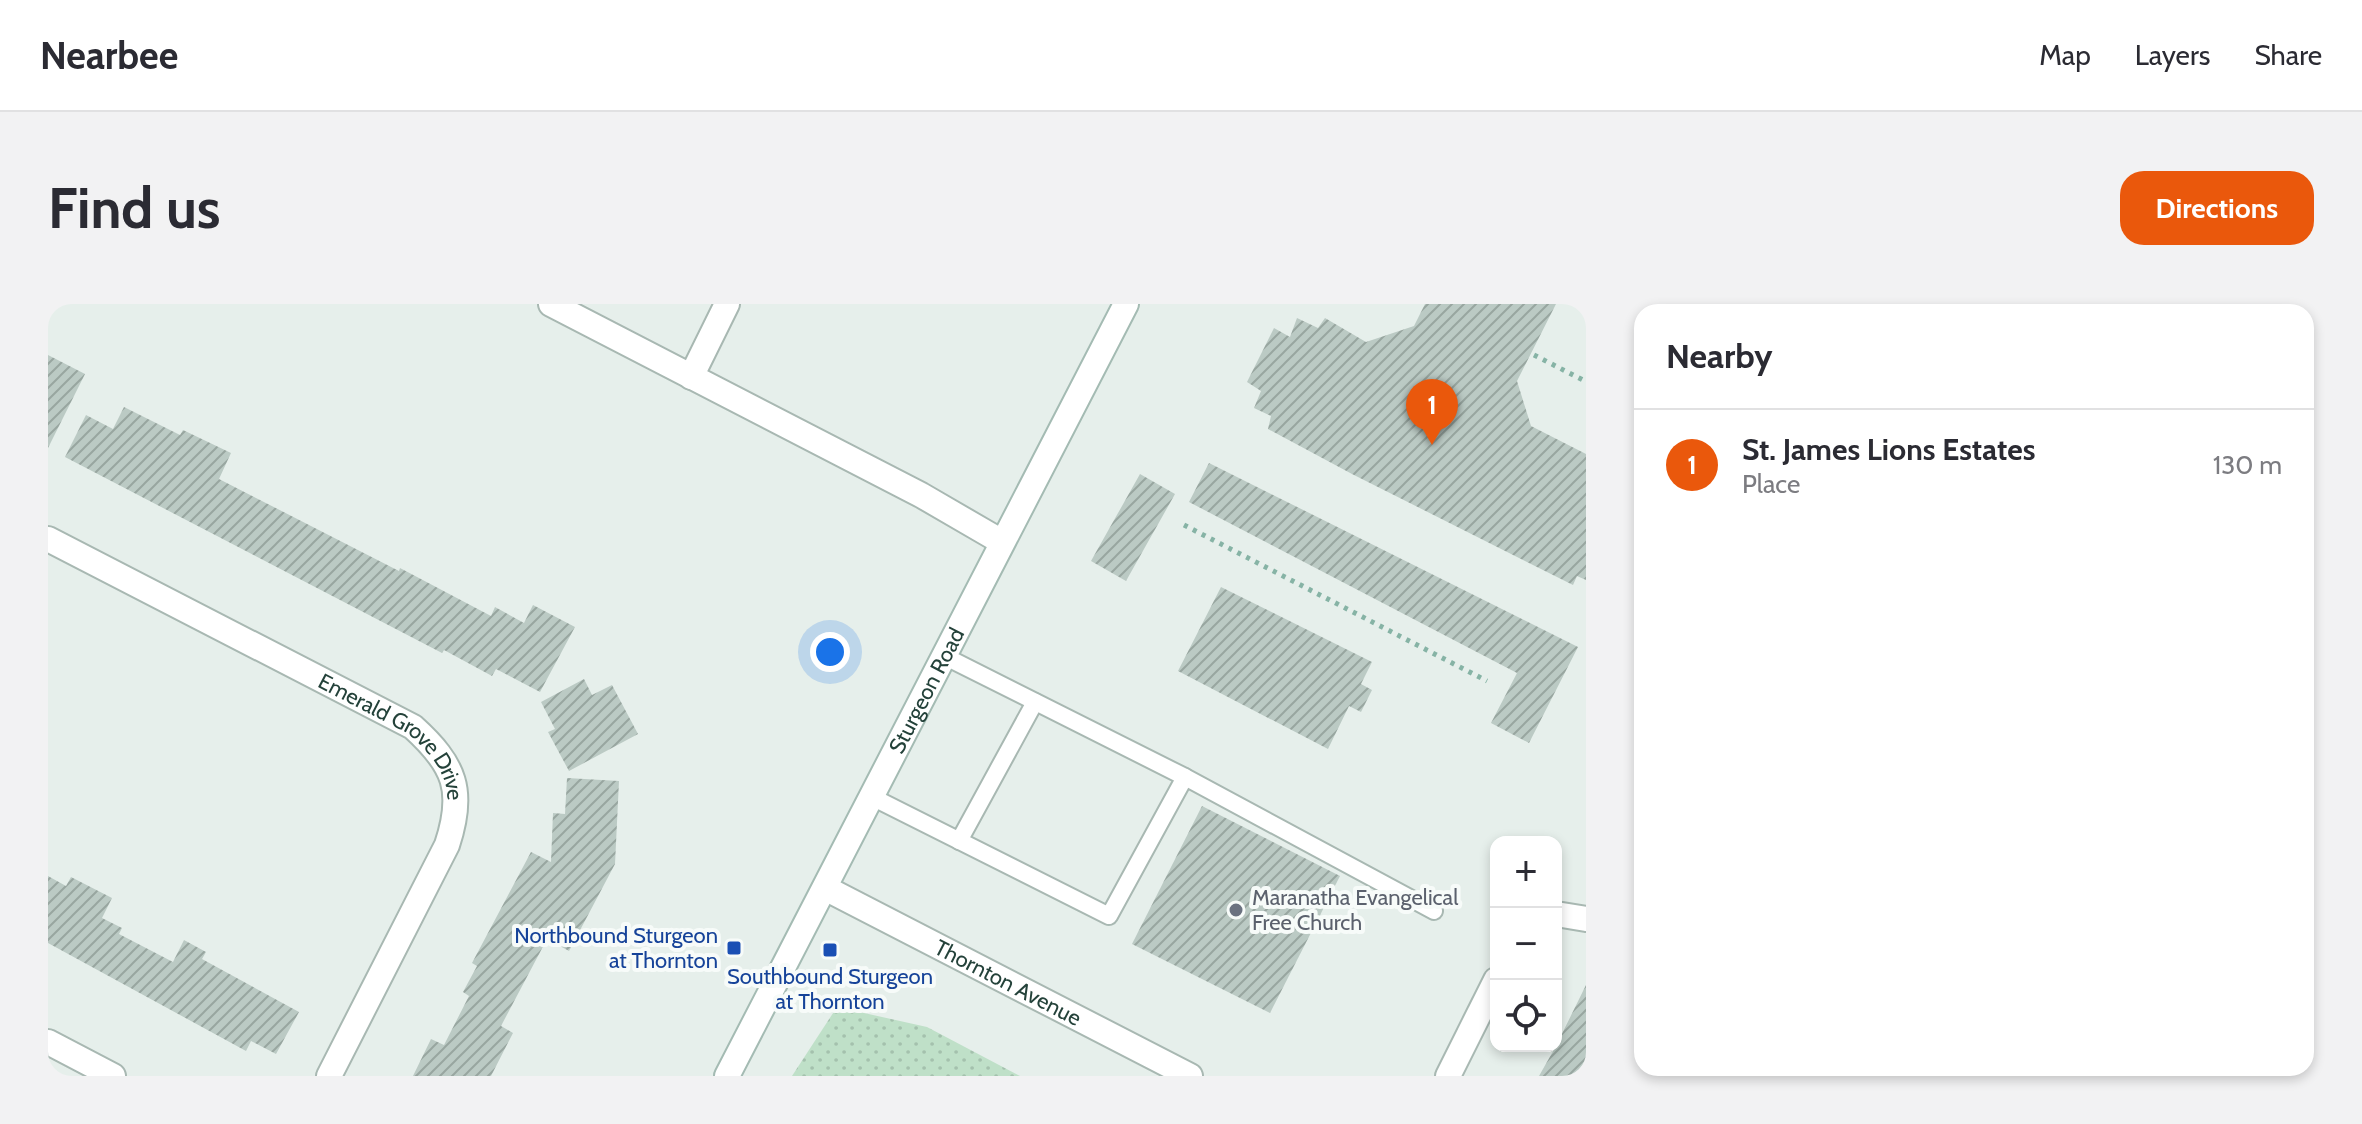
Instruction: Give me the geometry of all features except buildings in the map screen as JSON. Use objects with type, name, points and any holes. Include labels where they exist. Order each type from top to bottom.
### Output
[{"type":"street","points":[[551,304],[921,495],[1002,542]]},
{"type":"street","points":[[691,377],[727,304]]},
{"type":"street","name":"Sturgeon Road","points":[[727,1076],[1126,304]]},
{"type":"street","name":"Emerald Grove Drive","points":[[48,539],[413,727],[436,748],[452,777],[459,811],[447,845],[329,1076]]},
{"type":"street","name":"Thornton Avenue","points":[[825,888],[1190,1076]]},
{"type":"street","points":[[1562,915],[1586,919]]},
{"type":"street","points":[[1448,1076],[1490,992]]},
{"type":"street","points":[[48,1042],[113,1076]]},
{"type":"lane","points":[[944,656],[1185,777],[1434,911]]},
{"type":"lane","points":[[959,841],[1035,702]]},
{"type":"lane","points":[[872,797],[1109,916],[1185,777]]},
{"type":"path","points":[[1534,355],[1585,381]]},
{"type":"path","points":[[1184,525],[1487,681]]},
{"type":"green space","points":[[837,1007],[927,1027],[1020,1076],[792,1076]]},
{"type":"place","name":"St. James Lions Estates","points":[[1432,445]]},
{"type":"place","name":"Maranatha Evangelical Free Church","points":[[1236,910]]},
{"type":"place","name":"Northbound Sturgeon at Thornton","points":[[734,948]]},
{"type":"place","name":"Southbound Sturgeon at Thornton","points":[[830,950]]}]
